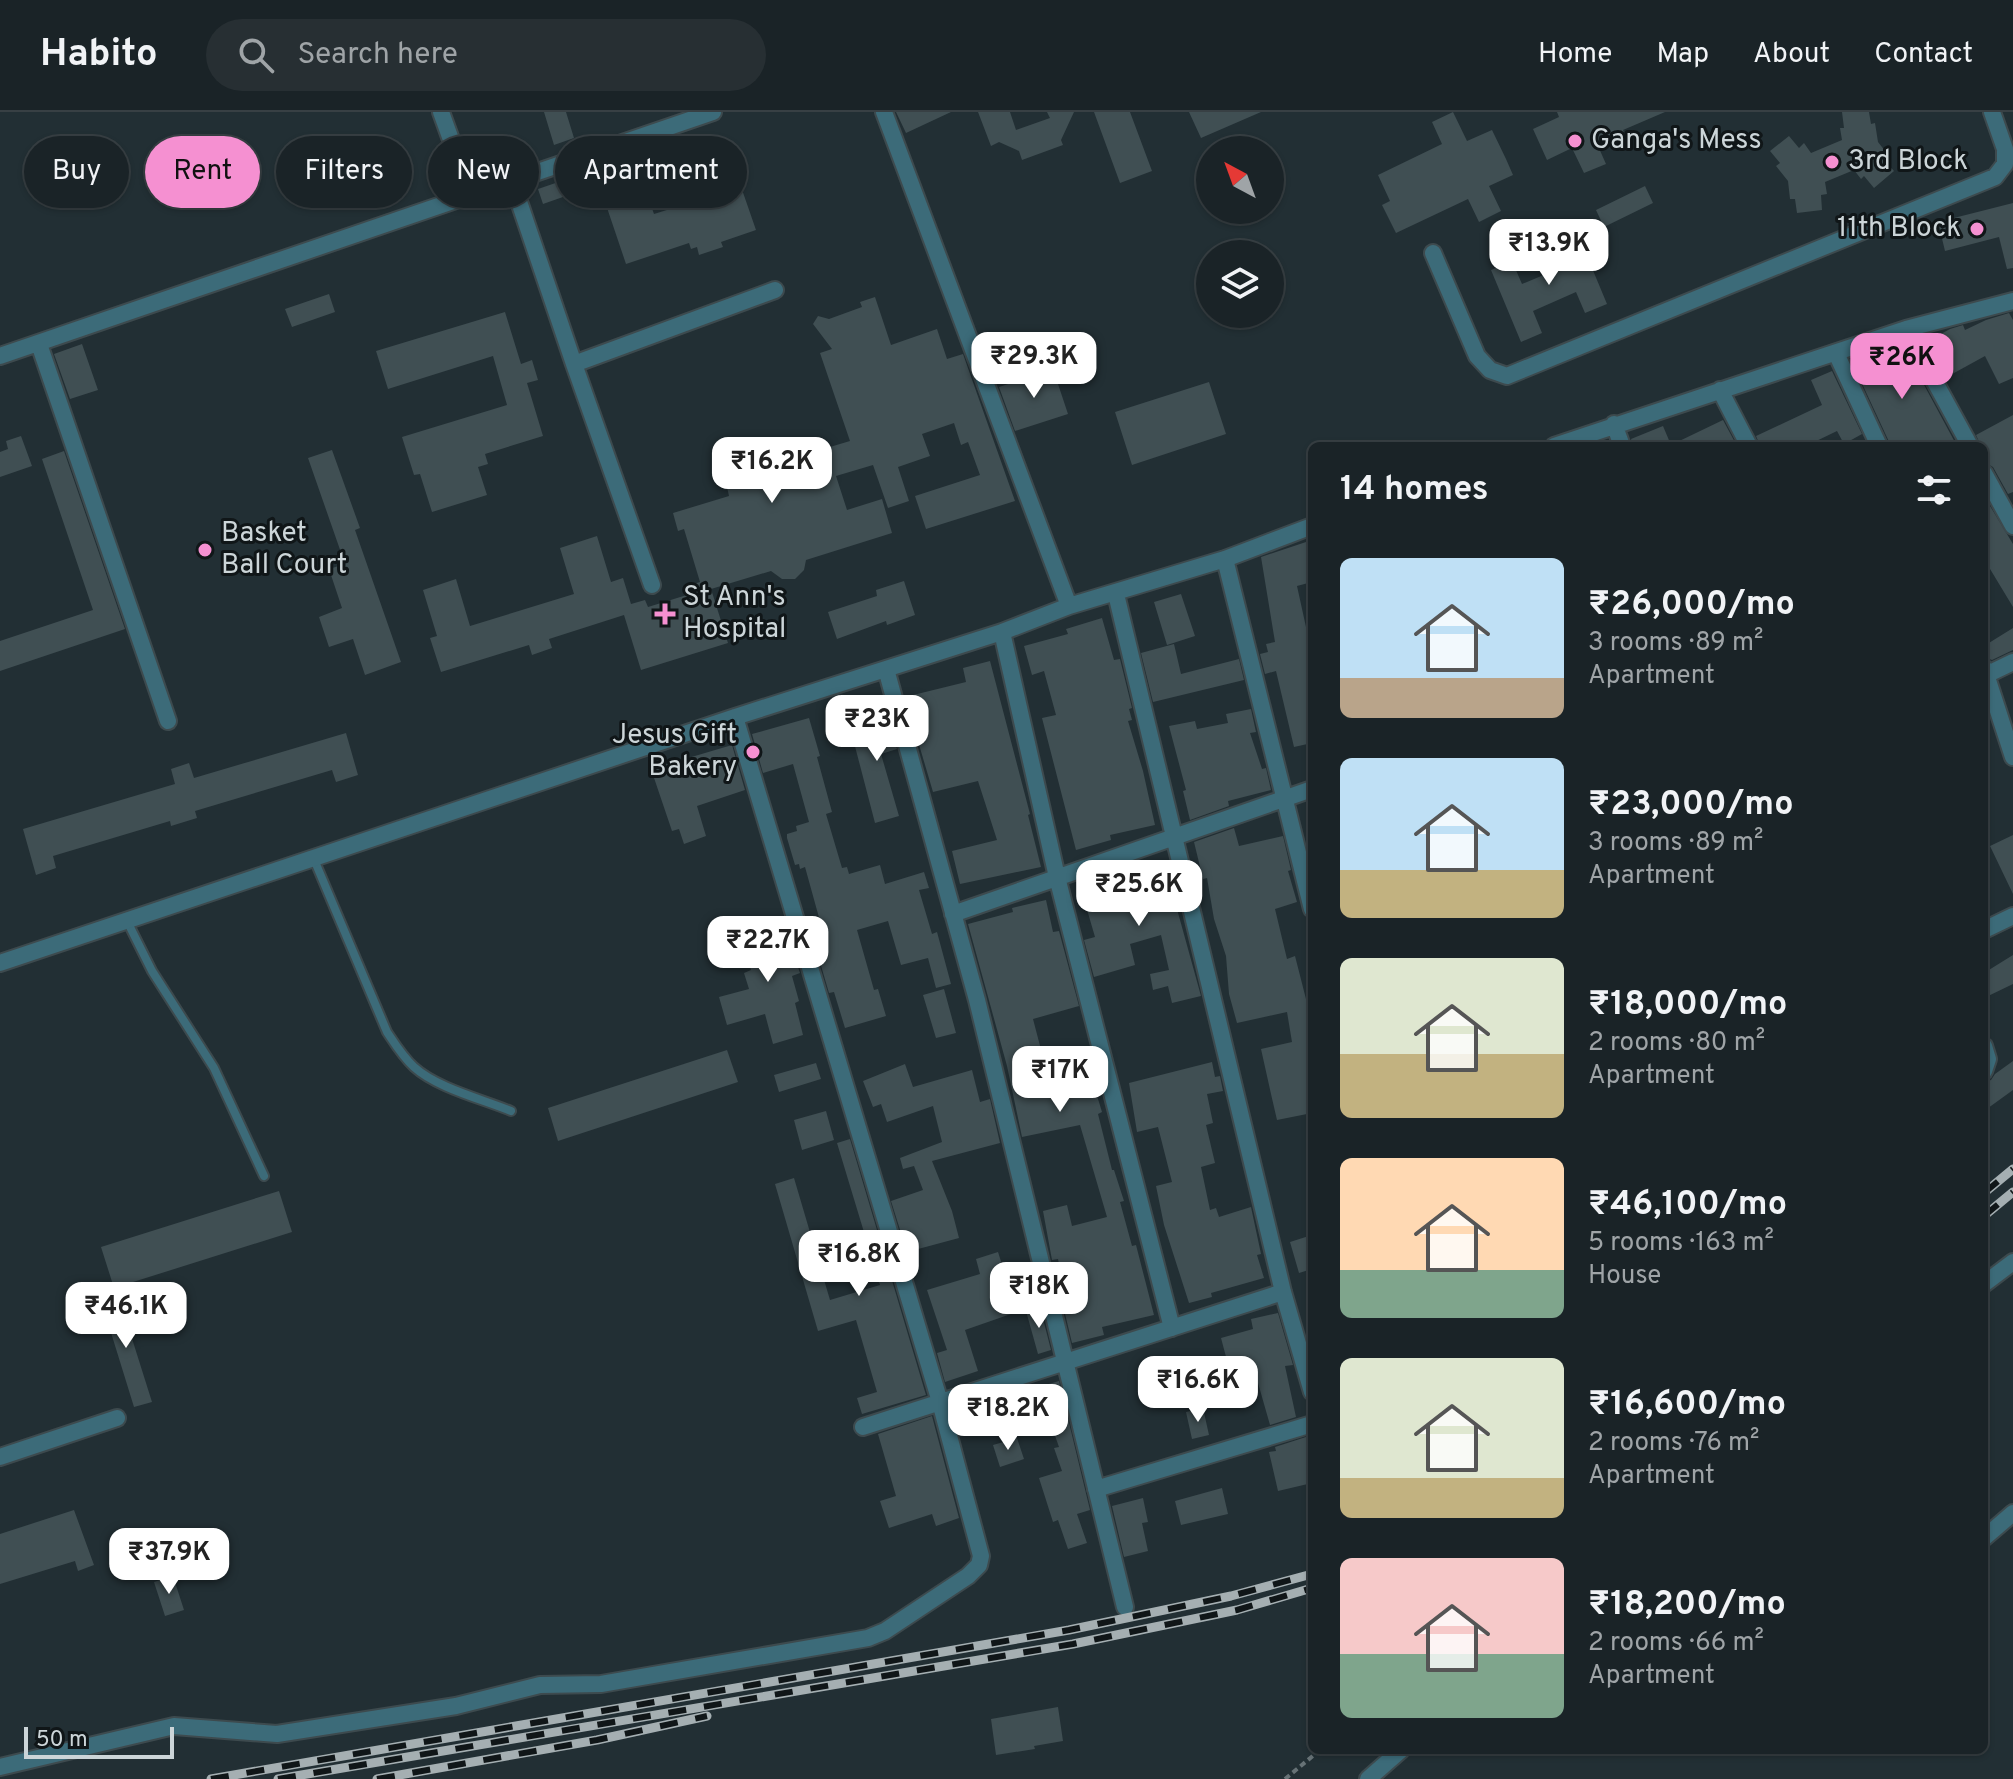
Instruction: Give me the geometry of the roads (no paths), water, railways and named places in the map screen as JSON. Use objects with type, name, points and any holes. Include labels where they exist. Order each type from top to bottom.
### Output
[{"type":"street","points":[[441,112],[450,136]]},
{"type":"street","points":[[539,172],[713,112]]},
{"type":"street","points":[[884,112],[1069,606]]},
{"type":"street","points":[[1433,253],[1477,356],[1490,370],[1507,376],[1995,177],[2005,164],[2005,149],[1992,112]]},
{"type":"street","points":[[0,356],[433,208]]},
{"type":"street","points":[[521,208],[652,585]]},
{"type":"street","points":[[574,364],[775,290]]},
{"type":"street","points":[[1565,442],[1906,329],[2012,305]]},
{"type":"street","points":[[1906,329],[1968,442]]},
{"type":"street","points":[[39,344],[168,721]]},
{"type":"street","points":[[1836,353],[1877,442]]},
{"type":"street","points":[[1720,390],[1747,442]]},
{"type":"street","points":[[1614,424],[1621,442]]},
{"type":"street","points":[[1988,480],[2013,526]]},
{"type":"street","points":[[0,963],[735,717],[1002,632],[1069,606],[1225,559],[1308,528]]},
{"type":"street","points":[[1225,559],[1308,893]]},
{"type":"street","points":[[1116,594],[1283,1292],[1308,1378]]},
{"type":"street","points":[[1002,632],[1057,877],[1172,1328]]},
{"type":"street","points":[[1988,672],[2013,662]]},
{"type":"street","points":[[886,669],[981,1015],[1125,1607]]},
{"type":"street","points":[[1988,682],[2013,757]]},
{"type":"street","points":[[0,1767],[174,1726],[277,1734],[456,1706],[540,1685],[601,1684],[868,1638],[885,1631],[968,1576],[979,1565],[981,1556],[940,1402],[735,717]]},
{"type":"street","points":[[953,914],[1308,790]]},
{"type":"street","points":[[1988,928],[2013,916]]},
{"type":"street","points":[[1988,1281],[2013,1262]]},
{"type":"street","points":[[863,1427],[1283,1292]]},
{"type":"street","points":[[0,1457],[117,1418]]},
{"type":"street","points":[[1096,1489],[1308,1425]]},
{"type":"street","points":[[1988,1535],[2013,1513]]},
{"type":"street","points":[[1368,1779],[1396,1754]]},
{"type":"lane","points":[[312,857],[387,1032],[402,1054],[431,1079],[511,1111]]},
{"type":"lane","points":[[127,920],[152,971],[214,1068],[264,1176]]},
{"type":"railway","points":[[1988,1190],[2013,1169]]},
{"type":"railway","points":[[1988,1213],[2013,1192]]},
{"type":"railway","points":[[211,1779],[1069,1630],[1231,1596],[1308,1575]]},
{"type":"railway","points":[[278,1779],[1073,1644],[1237,1610],[1308,1589]]},
{"type":"railway","points":[[377,1779],[597,1740],[707,1716]]},
{"type":"place","name":"Ganga's Mess","points":[[1575,141]]},
{"type":"place","name":"3rd Block","points":[[1832,162]]},
{"type":"place","name":"11th Block","points":[[1977,229]]},
{"type":"place","name":"Basket Ball Court","points":[[205,550]]},
{"type":"place","name":"St Ann's Hospital","points":[[665,614]]},
{"type":"place","name":"Jesus Gift Bakery","points":[[753,752]]}]
